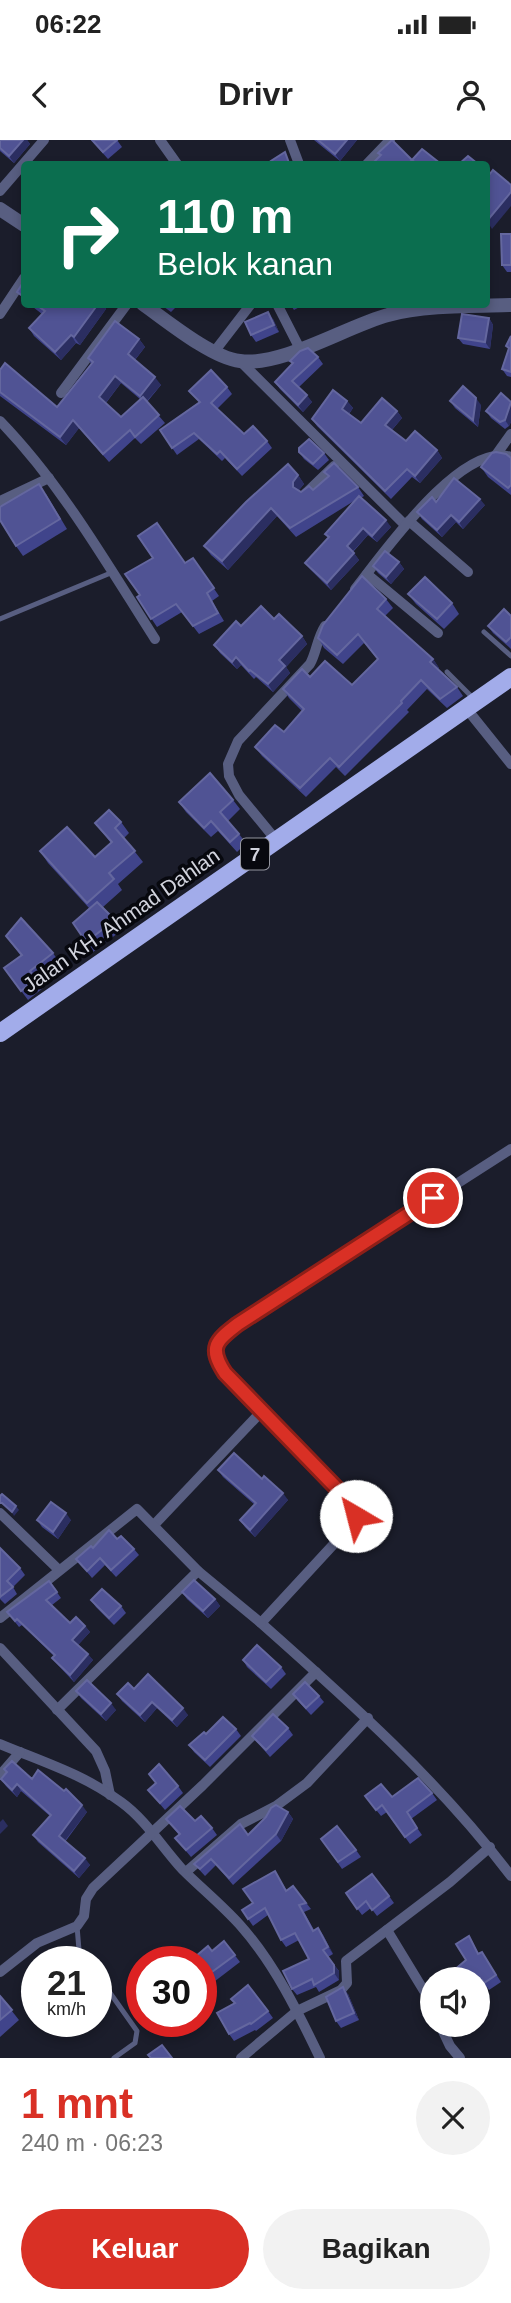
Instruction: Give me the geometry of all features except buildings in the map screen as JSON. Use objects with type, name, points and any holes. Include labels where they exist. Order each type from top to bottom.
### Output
[{"type":"highway","name":"Jalan KH. Ahmad Dahlan","points":[[0,1033],[511,677]]},
{"type":"street","points":[[26,161],[44,140]]},
{"type":"street","points":[[290,140],[298,161]]},
{"type":"street","points":[[370,161],[390,140]]},
{"type":"street","points":[[165,142],[175,161]]},
{"type":"street","points":[[0,191],[21,167]]},
{"type":"street","points":[[0,209],[21,223]]},
{"type":"street","points":[[0,314],[21,282]]},
{"type":"street","points":[[490,305],[511,305]]},
{"type":"street","points":[[61,393],[124,308]]},
{"type":"street","points":[[149,308],[214,352],[241,362],[339,461],[407,523],[468,572]]},
{"type":"street","points":[[214,352],[248,308]]},
{"type":"street","points":[[279,308],[300,349]]},
{"type":"street","points":[[241,362],[266,359],[300,349],[387,315],[426,308]]},
{"type":"street","points":[[0,421],[49,478],[155,639]]},
{"type":"street","points":[[496,455],[511,434]]},
{"type":"street","points":[[345,602],[407,523],[454,475],[475,462],[496,455],[511,457]]},
{"type":"street","points":[[306,493],[339,461]]},
{"type":"street","points":[[0,501],[49,478]]},
{"type":"street","points":[[367,574],[438,633]]},
{"type":"street","points":[[276,840],[239,794],[229,776],[228,764],[238,741],[310,664],[318,638],[330,621]]},
{"type":"street","points":[[471,705],[511,764]]},
{"type":"street","points":[[261,1623],[356,1520],[356,1516],[351,1503],[218,1363],[215,1354],[218,1341],[260,1309],[511,1149]]},
{"type":"street","points":[[154,1525],[262,1411]]},
{"type":"street","points":[[0,1618],[135,1509],[140,1510],[198,1571],[368,1718],[490,1847],[511,1876]]},
{"type":"street","points":[[0,1513],[59,1570]]},
{"type":"street","points":[[57,1710],[198,1571]]},
{"type":"street","points":[[0,1648],[96,1751],[105,1771],[110,1795]]},
{"type":"street","points":[[0,1972],[37,1943],[77,1926],[83,1916],[88,1893],[316,1672]]},
{"type":"street","points":[[186,1872],[235,1829],[276,1806],[307,1783],[368,1718]]},
{"type":"street","points":[[0,1745],[69,1770],[121,1802],[240,1925],[255,1944],[297,2011],[320,2058]]},
{"type":"street","points":[[0,1775],[20,1752]]},
{"type":"street","points":[[241,2058],[297,2011],[341,1990],[346,1983],[346,1961],[450,1882],[490,1847]]},
{"type":"street","points":[[387,1930],[420,1984]]},
{"type":"street","points":[[446,2037],[460,2058]]},
{"type":"lane","points":[[0,619],[113,572]]},
{"type":"lane","points":[[484,632],[511,656]]},
{"type":"lane","points":[[447,672],[471,705]]},
{"type":"lane","points":[[77,1926],[79,1946]]},
{"type":"lane","points":[[112,1994],[137,2031],[135,2043],[114,2058]]},
{"type":"route","points":[[356,1516],[355,1507],[225,1373],[218,1363],[215,1347],[218,1341],[238,1324],[433,1198]]}]
